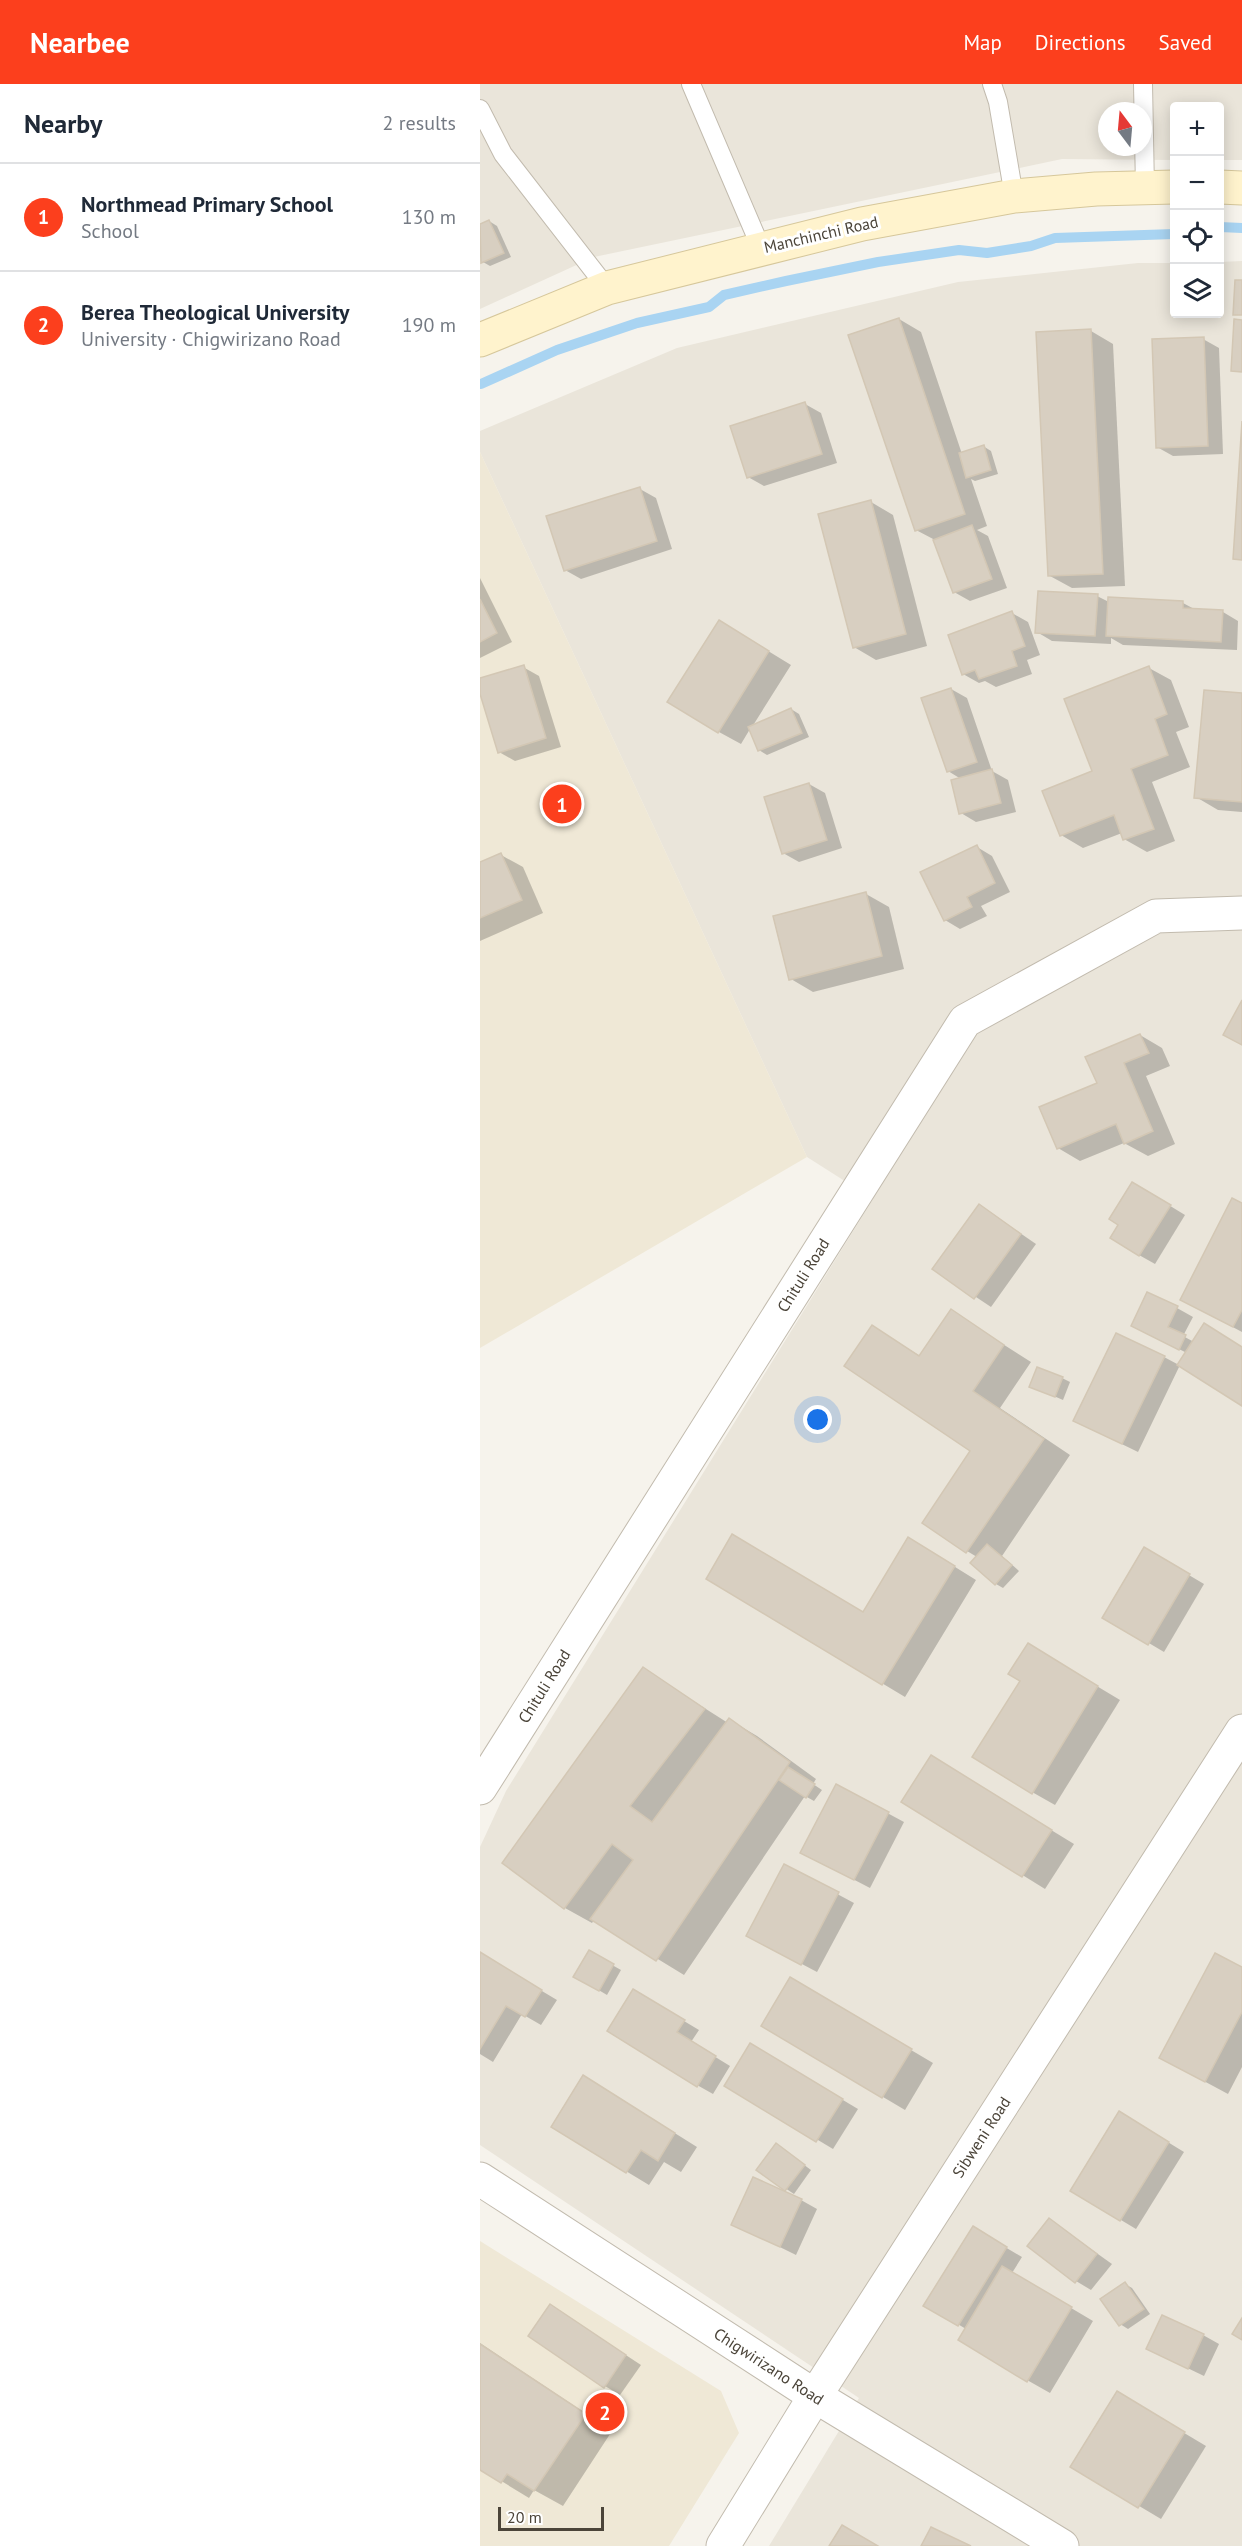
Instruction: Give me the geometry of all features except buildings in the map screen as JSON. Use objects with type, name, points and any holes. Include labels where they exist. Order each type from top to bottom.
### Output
[{"type":"main road","name":"Manchinchi Road","points":[[480,340],[607,288],[862,224],[1014,196],[1160,187]]},
{"type":"main road","points":[[1224,187],[1242,188]]},
{"type":"street","name":"Chituli Road","points":[[480,1788],[964,1021],[1156,916],[1242,913]]},
{"type":"street","name":"Sibweni Road","points":[[723,2546],[815,2396],[1242,1731]]},
{"type":"street","name":"Chigwirizano Road","points":[[480,2178],[815,2396],[1062,2546]]},
{"type":"lane","points":[[691,84],[761,248]]},
{"type":"lane","points":[[992,84],[998,102],[1014,196]]},
{"type":"lane","points":[[1143,84],[1160,187]]},
{"type":"lane","points":[[480,109],[503,154],[607,288]]},
{"type":"shaded area","points":[[480,84],[1242,84],[1242,160],[1224,160],[1224,102],[1170,102],[1170,160],[1062,159],[594,257],[480,309]]},
{"type":"shaded area","points":[[1242,261],[1242,2546],[769,2546],[859,2398],[480,2145],[480,1847],[506,1791],[873,1199],[807,1157],[480,452],[480,431],[677,348],[958,282],[1138,263],[1170,263],[1170,318],[1224,318],[1224,262]]},
{"type":"shaded area","points":[[480,452],[807,1157],[480,1348]]},
{"type":"shaded area","points":[[480,2241],[721,2391],[739,2433],[669,2546],[480,2546]]},
{"type":"waterway","points":[[1224,227],[1242,228]]},
{"type":"waterway","points":[[481,384],[557,350],[637,323],[709,307],[724,295],[786,281],[878,262],[959,250],[987,253],[1031,246],[1055,238],[1170,234]]},
{"type":"place","name":"Northmead Primary School","points":[[562,804]]},
{"type":"place","name":"Berea Theological University","points":[[605,2412]]}]
